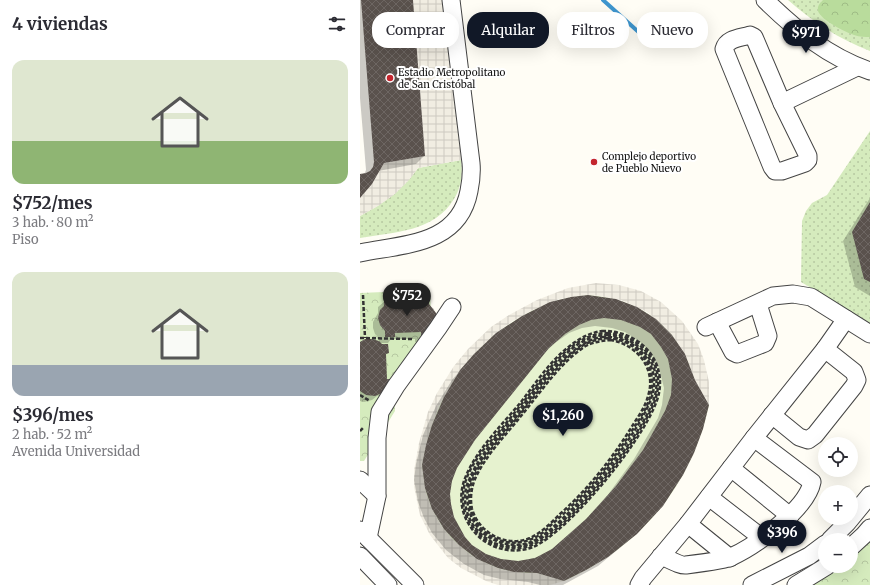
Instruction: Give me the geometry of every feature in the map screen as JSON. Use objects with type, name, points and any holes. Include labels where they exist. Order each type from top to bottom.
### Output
[{"type":"street","points":[[360,253],[420,242],[434,237],[446,230],[454,222],[461,214],[465,204],[471,181],[471,163],[452,0]]},
{"type":"street","points":[[765,0],[795,29],[815,43],[863,69]]},
{"type":"street","points":[[750,35],[754,37],[782,103],[808,156],[808,160],[806,163],[782,171],[776,171],[772,167],[724,49],[725,44],[729,41],[750,35]]},
{"type":"street","points":[[782,103],[863,69]]},
{"type":"street","points":[[758,304],[768,336],[765,343],[737,354],[733,352],[712,325],[773,296],[793,294],[811,297],[870,334]]},
{"type":"street","points":[[415,585],[364,534],[377,496],[377,438],[380,412],[396,386],[452,306]]},
{"type":"street","points":[[639,585],[825,349],[846,319]]},
{"type":"street","points":[[772,415],[799,437],[808,440],[815,435],[854,386],[857,380],[854,372],[825,349]]},
{"type":"street","points":[[661,556],[687,565],[730,558],[762,538],[790,516],[810,488],[812,482],[754,438]]},
{"type":"street","points":[[731,468],[790,516]]},
{"type":"street","points":[[360,480],[377,496]]},
{"type":"street","points":[[837,533],[870,495]]},
{"type":"street","points":[[709,497],[762,538]]},
{"type":"street","points":[[688,524],[730,558]]},
{"type":"street","points":[[858,540],[870,528]]},
{"type":"street","points":[[752,585],[809,556],[818,549]]},
{"type":"street","points":[[360,556],[388,585]]},
{"type":"street","points":[[796,585],[818,572]]},
{"type":"path","points":[[363,295],[365,338]]},
{"type":"path","points":[[580,345],[562,354],[549,367],[484,448],[471,468],[466,480],[462,498],[466,517],[469,524],[478,535],[493,545],[512,549],[530,547],[542,541],[560,526],[592,496],[610,473],[632,444],[655,404],[658,391],[658,372],[651,355],[640,343],[623,334],[607,332],[592,334],[580,345],[554,371],[489,452],[473,480],[469,496],[472,514],[476,523],[482,530],[496,539],[510,543],[526,541],[540,535],[586,491],[614,458],[630,434],[648,402],[652,388],[651,372],[644,357],[636,348],[624,342],[607,338],[580,345]]},
{"type":"path","points":[[360,338],[415,339]]},
{"type":"green space","points":[[788,0],[870,0],[870,51],[827,29],[807,16]]},
{"type":"green space","points":[[823,0],[870,0],[870,37],[858,36],[850,33],[824,18],[818,11],[819,5]]},
{"type":"green space","points":[[870,131],[870,323],[801,282],[802,221],[806,211],[812,203],[827,195]]},
{"type":"green space","points":[[461,160],[461,181],[456,195],[446,210],[436,218],[412,229],[360,238],[360,216],[392,195],[406,183],[418,168]]},
{"type":"green space","points":[[430,290],[432,336],[403,375],[393,375],[395,411],[364,461],[360,461],[360,293]]},
{"type":"green space","points":[[588,295],[630,304],[655,319],[676,339],[686,355],[695,381],[709,405],[701,435],[675,488],[658,511],[639,532],[616,551],[591,567],[564,581],[544,575],[510,571],[489,565],[464,550],[455,542],[440,524],[429,502],[425,490],[422,466],[428,437],[433,422],[454,379],[474,354],[497,333],[518,318],[551,302],[575,296]]},
{"type":"green space","points":[[870,538],[870,585],[810,585],[827,573],[858,573],[858,548]]},
{"type":"shaded area","points":[[413,0],[446,0],[447,12],[414,12]]},
{"type":"shaded area","points":[[417,48],[450,48],[461,160],[418,168],[410,179],[395,194],[360,216],[360,198],[372,184],[384,163],[425,156]]},
{"type":"shaded area","points":[[596,283],[619,285],[641,291],[661,302],[682,321],[698,344],[704,360],[709,382],[709,405],[695,380],[687,359],[672,335],[647,312],[621,300],[588,295],[559,299],[531,311],[496,333],[460,370],[439,406],[426,445],[422,465],[426,493],[440,524],[451,538],[472,556],[503,570],[537,573],[564,581],[550,585],[498,585],[486,581],[461,568],[448,558],[430,535],[420,515],[414,487],[414,470],[419,443],[428,412],[437,393],[454,366],[468,349],[491,327],[509,315],[537,300],[568,288]]},
{"type":"building","name":"Estadio Metropolitano de San Cristóbal","points":[[361,0],[413,0],[414,12],[372,12],[372,48],[417,48],[425,156],[384,163],[372,184],[360,198],[360,174],[370,171],[374,162]]},
{"type":"building","points":[[870,202],[870,282],[864,279],[852,232]]},
{"type":"building","points":[[588,295],[616,299],[637,307],[656,319],[672,335],[685,354],[695,380],[709,405],[703,429],[694,453],[683,475],[663,506],[637,534],[608,557],[564,581],[537,573],[514,572],[498,568],[477,559],[459,545],[444,529],[432,509],[425,488],[422,465],[432,425],[444,397],[460,370],[474,354],[496,333],[522,316],[550,302]],"holes":[[[604,318],[621,320],[640,327],[651,334],[668,359],[672,379],[671,395],[665,411],[643,450],[616,486],[586,519],[552,549],[535,558],[518,561],[501,559],[486,554],[472,545],[465,537],[454,517],[450,494],[452,481],[457,468],[475,440],[549,348],[565,334],[579,325],[591,320]]]},
{"type":"building","points":[[419,298],[429,298],[429,304],[436,313],[431,335],[421,336],[421,332],[395,333],[395,337],[385,337],[385,331],[380,325],[378,318],[380,310],[384,306],[384,300],[394,299],[394,302],[420,301]]},
{"type":"building","points":[[365,339],[372,339],[379,341],[382,344],[388,344],[389,353],[386,354],[387,379],[390,379],[391,389],[375,396],[366,395],[360,391],[360,342]]},
{"type":"waterway","points":[[603,0],[637,31]]},
{"type":"place","name":"Estadio Metropolitano de San Cristóbal","points":[[390,78]]},
{"type":"place","name":"Complejo deportivo de Pueblo Nuevo","points":[[594,162]]}]
